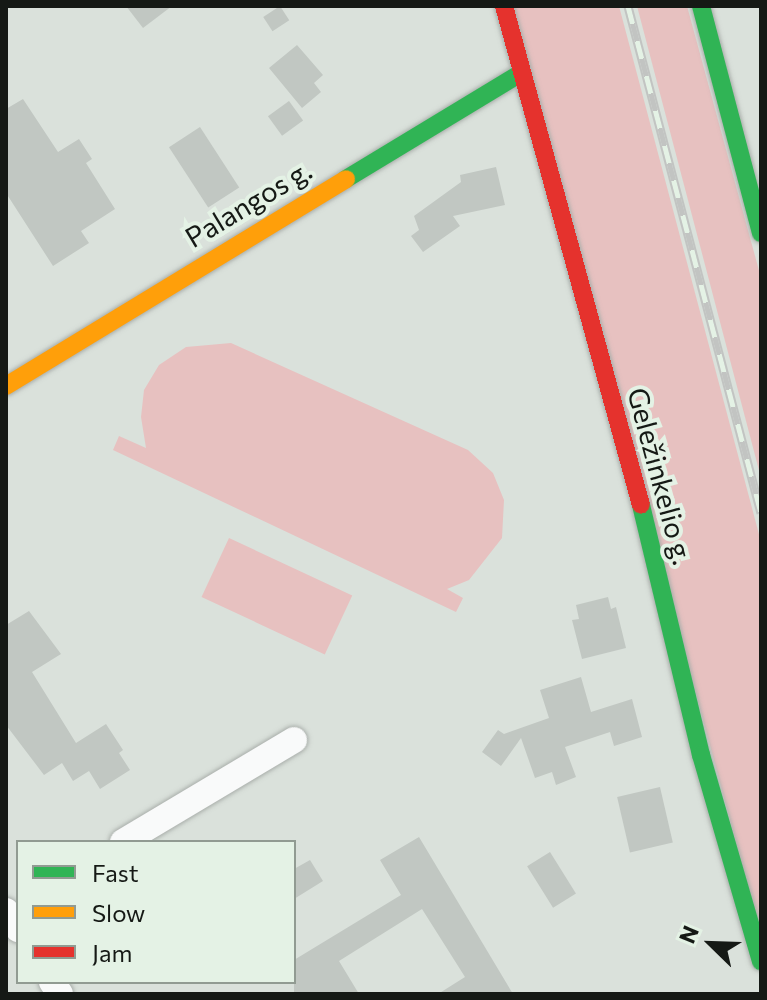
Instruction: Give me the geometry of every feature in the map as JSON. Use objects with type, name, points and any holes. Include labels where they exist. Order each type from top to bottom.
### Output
[{"type":"street","name":"Geležinkelio g.","points":[[504,6],[649,533],[712,798],[761,961]]},
{"type":"street","points":[[701,6],[761,233]]},
{"type":"street","name":"Palangos g.","points":[[6,386],[521,73]]},
{"type":"street","points":[[126,840],[294,740]]},
{"type":"shaded area","points":[[511,6],[619,6],[761,542],[761,935]]},
{"type":"shaded area","points":[[637,6],[687,6],[761,278],[761,478]]},
{"type":"shaded area","points":[[231,343],[468,450],[493,473],[504,500],[502,538],[469,580],[447,589],[463,598],[456,612],[113,450],[119,436],[146,448],[141,417],[144,390],[159,365],[186,347]]},
{"type":"shaded area","points":[[229,538],[352,595],[325,654],[202,597]]},
{"type":"building","points":[[126,6],[172,6],[143,28]]},
{"type":"building","points":[[280,6],[289,20],[272,31],[263,17]]},
{"type":"building","points":[[297,45],[323,75],[314,83],[321,92],[302,108],[269,68]]},
{"type":"building","points":[[23,99],[58,152],[79,139],[92,159],[86,163],[115,209],[81,231],[89,243],[53,266],[6,193],[6,109]]},
{"type":"building","points":[[289,101],[303,120],[282,136],[268,116]]},
{"type":"building","points":[[200,127],[239,187],[208,208],[169,147]]},
{"type":"building","points":[[496,167],[505,205],[453,216],[460,226],[423,252],[411,236],[419,230],[414,216],[461,182],[460,175]]},
{"type":"building","points":[[608,597],[611,609],[616,607],[626,648],[582,659],[572,620],[579,619],[576,605]]},
{"type":"building","points":[[29,611],[61,654],[32,672],[76,743],[106,724],[123,750],[119,753],[130,770],[100,789],[89,771],[73,781],[62,763],[44,775],[6,725],[6,625]]},
{"type":"building","points":[[581,677],[591,712],[632,699],[642,737],[614,746],[610,732],[565,747],[576,777],[556,785],[552,772],[535,778],[521,738],[501,766],[482,752],[498,730],[504,734],[549,718],[540,690]]},
{"type":"building","points":[[660,787],[673,843],[630,852],[617,797]]},
{"type":"building","points":[[419,837],[513,994],[438,994],[465,977],[422,909],[339,961],[359,994],[294,994],[296,959],[401,895],[380,860]]},
{"type":"building","points":[[550,852],[576,894],[553,908],[527,866]]},
{"type":"building","points":[[310,860],[323,881],[296,898],[296,868]]},
{"type":"railway","points":[[628,6],[761,513]]},
{"type":"traffic: fast","points":[[701,6],[761,233]]},
{"type":"traffic: fast","points":[[346,179],[521,73]]},
{"type":"traffic: fast","points":[[641,505],[701,755],[761,961]]},
{"type":"traffic: slow","points":[[6,386],[346,179]]},
{"type":"traffic: jam","points":[[504,6],[641,505]]}]
